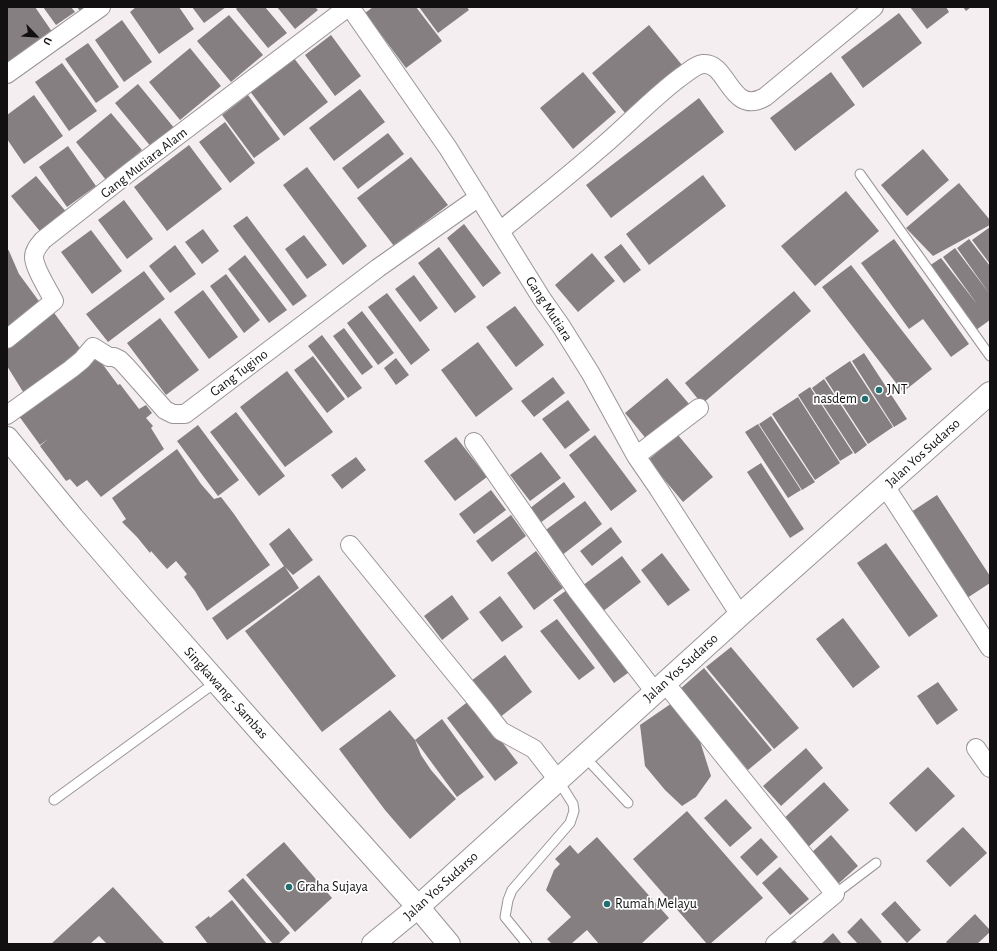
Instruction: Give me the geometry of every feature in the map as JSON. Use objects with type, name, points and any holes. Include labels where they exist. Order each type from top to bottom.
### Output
[{"type":"main road","name":"Jalan Yos Sudarso","points":[[373,944],[418,907],[740,615],[990,393]]},
{"type":"main road","name":"Singkawang - Sambas","points":[[7,438],[73,518],[216,682],[418,907],[449,944]]},
{"type":"street","points":[[7,74],[102,7]]},
{"type":"street","name":"Gang Mutiara","points":[[349,7],[443,142],[479,197],[542,299],[591,374],[636,456],[740,615]]},
{"type":"street","name":"Gang Mutiara Alam","points":[[7,339],[54,301],[35,264],[34,257],[36,250],[43,240],[131,171],[349,7]]},
{"type":"street","points":[[500,231],[599,149],[668,86],[694,68],[703,64],[710,64],[717,69],[735,93],[750,102],[758,101],[765,97],[874,7]]},
{"type":"street","name":"Gang Tugino","points":[[7,415],[71,369],[82,360],[93,347],[109,357],[114,357],[120,360],[126,365],[165,410],[173,414],[185,414],[378,268],[479,197]]},
{"type":"street","points":[[636,456],[699,408]]},
{"type":"street","points":[[474,442],[578,592],[835,894],[775,944]]},
{"type":"street","points":[[885,486],[990,648]]},
{"type":"street","points":[[350,546],[501,731],[534,749],[558,780]]},
{"type":"street","points":[[976,748],[990,768]]},
{"type":"lane","points":[[860,174],[990,356]]},
{"type":"lane","points":[[54,800],[216,682]]},
{"type":"lane","points":[[584,756],[628,803]]},
{"type":"lane","points":[[527,944],[505,917],[508,900],[512,890],[570,823],[574,811],[573,804],[558,780]]},
{"type":"lane","points":[[835,894],[876,862]]},
{"type":"building","points":[[7,7],[35,7],[55,36],[7,70]]},
{"type":"building","points":[[43,7],[71,7],[75,12],[56,25]]},
{"type":"building","points":[[77,7],[94,7],[83,15]]},
{"type":"building","points":[[136,7],[179,7],[194,29],[159,54],[130,12]]},
{"type":"building","points":[[192,7],[226,7],[204,23]]},
{"type":"building","points":[[238,7],[265,7],[287,33],[268,48],[236,9]]},
{"type":"building","points":[[277,7],[315,7],[318,10],[295,29]]},
{"type":"building","points":[[373,7],[416,7],[442,41],[406,68],[365,13]]},
{"type":"building","points":[[419,7],[467,7],[469,10],[438,33]]},
{"type":"building","points":[[910,7],[946,7],[949,12],[927,29]]},
{"type":"building","points":[[963,7],[971,7],[966,11]]},
{"type":"building","points":[[899,13],[922,43],[863,88],[841,57]]},
{"type":"building","points":[[229,15],[263,55],[231,82],[197,41]]},
{"type":"building","points":[[122,20],[152,62],[124,82],[95,40]]},
{"type":"building","points":[[649,25],[682,65],[625,113],[592,73]]},
{"type":"building","points":[[331,35],[361,76],[335,96],[305,55]]},
{"type":"building","points":[[88,43],[119,87],[96,103],[65,59]]},
{"type":"building","points":[[190,48],[221,86],[180,120],[149,82]]},
{"type":"building","points":[[293,57],[328,102],[284,136],[249,90]]},
{"type":"building","points":[[62,63],[97,111],[69,131],[35,82]]},
{"type":"building","points":[[583,72],[616,112],[573,149],[540,108]]},
{"type":"building","points":[[831,72],[855,105],[795,151],[770,118]]},
{"type":"building","points":[[138,84],[175,129],[152,148],[115,103]]},
{"type":"building","points":[[360,89],[385,122],[334,161],[309,128]]},
{"type":"building","points":[[34,95],[63,136],[24,164],[7,139],[7,115]]},
{"type":"building","points":[[248,95],[280,139],[254,158],[222,115]]},
{"type":"building","points":[[699,98],[724,132],[611,218],[586,185]]},
{"type":"building","points":[[111,113],[142,150],[106,180],[76,142]]},
{"type":"building","points":[[225,122],[255,163],[230,183],[199,142]]},
{"type":"building","points":[[388,133],[404,154],[358,189],[342,168]]},
{"type":"building","points":[[189,145],[222,189],[167,231],[134,187]]},
{"type":"building","points":[[68,146],[96,186],[67,207],[39,167]]},
{"type":"building","points":[[923,149],[949,180],[907,216],[881,185]]},
{"type":"building","points":[[411,157],[448,205],[394,246],[357,198]]},
{"type":"building","points":[[307,167],[367,246],[343,265],[283,185]]},
{"type":"building","points":[[703,175],[726,206],[649,265],[626,234]]},
{"type":"building","points":[[36,176],[68,214],[43,235],[11,196]]},
{"type":"building","points":[[959,183],[990,220],[990,225],[933,256],[906,228]]},
{"type":"building","points":[[846,191],[879,231],[815,286],[781,246]]},
{"type":"building","points":[[124,200],[153,239],[127,259],[98,220]]},
{"type":"building","points":[[247,216],[307,296],[293,306],[233,226]]},
{"type":"building","points":[[464,224],[501,273],[483,287],[447,238]]},
{"type":"building","points":[[990,227],[990,264],[972,240]]},
{"type":"building","points":[[203,229],[219,251],[202,264],[185,242]]},
{"type":"building","points":[[91,230],[122,271],[92,294],[61,252]]},
{"type":"building","points":[[304,235],[327,265],[307,279],[285,249]]},
{"type":"building","points":[[894,239],[969,344],[951,357],[923,319],[909,329],[861,263]]},
{"type":"building","points":[[969,239],[990,266],[990,320],[976,330],[929,266],[941,258],[977,304],[943,257],[955,248],[989,293],[957,248]]},
{"type":"building","points":[[621,244],[641,270],[624,283],[604,257]]},
{"type":"building","points":[[175,245],[196,274],[170,293],[149,266]]},
{"type":"building","points":[[439,247],[476,297],[455,313],[418,263]]},
{"type":"building","points":[[7,248],[19,274],[44,308],[7,336]]},
{"type":"building","points":[[592,253],[615,281],[578,312],[555,285]]},
{"type":"building","points":[[245,255],[287,310],[269,323],[228,269]]},
{"type":"building","points":[[851,265],[932,369],[903,392],[822,287]]},
{"type":"building","points":[[144,271],[165,299],[108,342],[86,314]]},
{"type":"building","points":[[226,274],[260,320],[244,333],[210,286]]},
{"type":"building","points":[[414,275],[438,308],[420,322],[395,289]]},
{"type":"building","points":[[203,290],[238,337],[209,359],[174,312]]},
{"type":"building","points":[[794,291],[811,311],[702,404],[685,383]]},
{"type":"building","points":[[387,293],[430,350],[411,365],[368,307]]},
{"type":"building","points":[[515,306],[544,345],[516,367],[486,327]]},
{"type":"building","points":[[52,310],[82,351],[25,395],[7,366],[7,344]]},
{"type":"building","points":[[362,311],[394,353],[378,365],[347,323]]},
{"type":"building","points":[[160,318],[199,370],[166,395],[127,343]]},
{"type":"building","points":[[344,328],[373,367],[362,375],[333,336]]},
{"type":"building","points":[[322,335],[362,388],[348,398],[308,346]]},
{"type":"building","points":[[478,342],[513,389],[476,417],[441,370]]},
{"type":"building","name":"JNT","points":[[864,353],[907,419],[894,427],[852,361]]},
{"type":"building","points":[[95,354],[118,385],[120,384],[139,409],[146,405],[152,413],[146,418],[153,426],[151,428],[164,449],[101,497],[87,480],[77,487],[70,479],[66,481],[40,446],[48,439],[40,445],[16,412]]},
{"type":"building","points":[[313,356],[345,399],[327,413],[294,370]]},
{"type":"building","points":[[396,358],[409,375],[396,385],[384,368]]},
{"type":"building","points":[[850,361],[893,427],[868,444],[825,378]]},
{"type":"building","points":[[287,371],[333,432],[285,467],[240,407]]},
{"type":"building","points":[[553,377],[565,393],[534,417],[521,401]]},
{"type":"building","points":[[667,378],[690,405],[648,441],[625,413]]},
{"type":"building","points":[[824,379],[867,445],[855,454],[812,388]]},
{"type":"building","points":[[810,387],[853,453],[840,461],[798,395]]},
{"type":"building","points":[[798,397],[840,463],[815,480],[772,414]]},
{"type":"building","points":[[568,400],[590,430],[565,449],[542,419]]},
{"type":"building","points":[[236,412],[285,476],[259,496],[210,432]]},
{"type":"building","points":[[771,416],[815,482],[802,490],[759,424]]},
{"type":"building","points":[[758,424],[801,490],[788,498],[745,432]]},
{"type":"building","points":[[198,425],[239,480],[218,496],[177,441]]},
{"type":"building","points":[[595,435],[637,491],[611,511],[569,455]]},
{"type":"building","points":[[678,435],[713,477],[683,502],[648,460]]},
{"type":"building","points":[[456,437],[487,477],[455,501],[424,461]]},
{"type":"building","points":[[177,449],[201,484],[214,499],[221,497],[270,565],[207,611],[195,591],[184,577],[187,574],[176,561],[167,569],[151,551],[150,553],[122,522],[126,519],[112,498]]},
{"type":"building","points":[[541,452],[561,478],[530,501],[510,475]]},
{"type":"building","points":[[356,457],[366,470],[342,489],[331,475]]},
{"type":"building","points":[[761,463],[804,529],[790,538],[747,472]]},
{"type":"building","points":[[564,482],[575,497],[540,523],[529,509]]},
{"type":"building","points":[[491,490],[506,510],[474,534],[459,514]]},
{"type":"building","points":[[937,495],[990,576],[990,583],[961,602],[905,516]]},
{"type":"building","points":[[585,501],[602,524],[561,556],[543,532]]},
{"type":"building","points":[[511,515],[526,536],[492,562],[476,541]]},
{"type":"building","points":[[611,527],[622,542],[592,566],[580,551]]},
{"type":"building","points":[[289,528],[313,560],[293,575],[285,567],[299,588],[227,640],[212,618],[284,566],[269,544]]},
{"type":"building","points":[[886,543],[938,616],[909,637],[857,563]]},
{"type":"building","points":[[536,551],[563,588],[534,610],[507,573]]},
{"type":"building","points":[[662,553],[690,590],[668,606],[641,570]]},
{"type":"building","points":[[622,556],[641,582],[602,612],[582,586]]},
{"type":"building","points":[[319,575],[396,676],[322,732],[245,631]]},
{"type":"building","points":[[571,587],[632,670],[614,683],[553,600]]},
{"type":"building","points":[[452,595],[469,619],[442,640],[424,616]]},
{"type":"building","points":[[500,596],[523,627],[502,642],[479,612]]},
{"type":"building","points":[[843,618],[880,667],[853,688],[816,639]]},
{"type":"building","points":[[557,619],[595,668],[579,680],[540,631]]},
{"type":"building","points":[[731,647],[799,728],[774,749],[706,667]]},
{"type":"building","points":[[505,655],[532,692],[499,718],[471,681]]},
{"type":"building","points":[[704,668],[772,750],[748,770],[680,689]]},
{"type":"building","points":[[938,682],[958,710],[937,725],[917,696]]},
{"type":"building","points":[[470,700],[518,763],[495,781],[447,718]]},
{"type":"building","points":[[672,703],[698,735],[711,776],[696,797],[682,806],[665,790],[645,766],[640,725]]},
{"type":"building","points":[[390,710],[415,740],[421,755],[431,770],[456,799],[410,839],[385,810],[339,749]]},
{"type":"building","points":[[442,719],[484,777],[457,797],[415,740]]},
{"type":"building","points":[[806,748],[823,768],[781,806],[763,786]]},
{"type":"building","points":[[928,767],[955,796],[916,832],[889,803]]},
{"type":"building","points":[[824,782],[849,810],[807,848],[782,820]]},
{"type":"building","points":[[726,799],[752,828],[730,847],[704,818]]},
{"type":"building","points":[[687,811],[763,898],[710,944],[707,944],[633,859]]},
{"type":"building","points":[[963,827],[987,853],[950,887],[926,861]]},
{"type":"building","points":[[831,835],[858,866],[838,884],[811,853]]},
{"type":"building","name":"Rumah Melayu","points":[[597,837],[669,918],[641,944],[599,944],[587,930],[571,944],[552,944],[547,939],[571,917],[546,890],[554,870],[560,864],[555,859],[570,845],[578,854]]},
{"type":"building","points":[[761,838],[778,857],[757,876],[740,857]]},
{"type":"building","name":"Graha Sujaya","points":[[284,842],[332,898],[295,932],[246,875]]},
{"type":"building","points":[[780,867],[809,899],[790,915],[762,883]]},
{"type":"building","points":[[243,878],[290,933],[278,944],[273,944],[228,891]]},
{"type":"building","points":[[113,887],[165,944],[107,944],[99,936],[90,944],[51,944]]},
{"type":"building","points":[[232,900],[267,944],[208,944],[195,927],[209,916],[210,918]]},
{"type":"building","points":[[895,901],[921,930],[907,943],[881,914]]},
{"type":"building","points":[[975,914],[990,930],[990,932],[977,944],[948,944],[946,942]]},
{"type":"building","points":[[861,918],[882,942],[879,944],[858,944],[847,932]]},
{"type":"building","points":[[833,933],[842,944],[821,944]]},
{"type":"building","points":[[791,936],[798,944],[782,944]]},
{"type":"place","name":"JNT","points":[[879,390]]},
{"type":"place","name":"nasdem","points":[[865,399]]},
{"type":"place","name":"Graha Sujaya","points":[[289,887]]},
{"type":"place","name":"Rumah Melayu","points":[[607,904]]}]
